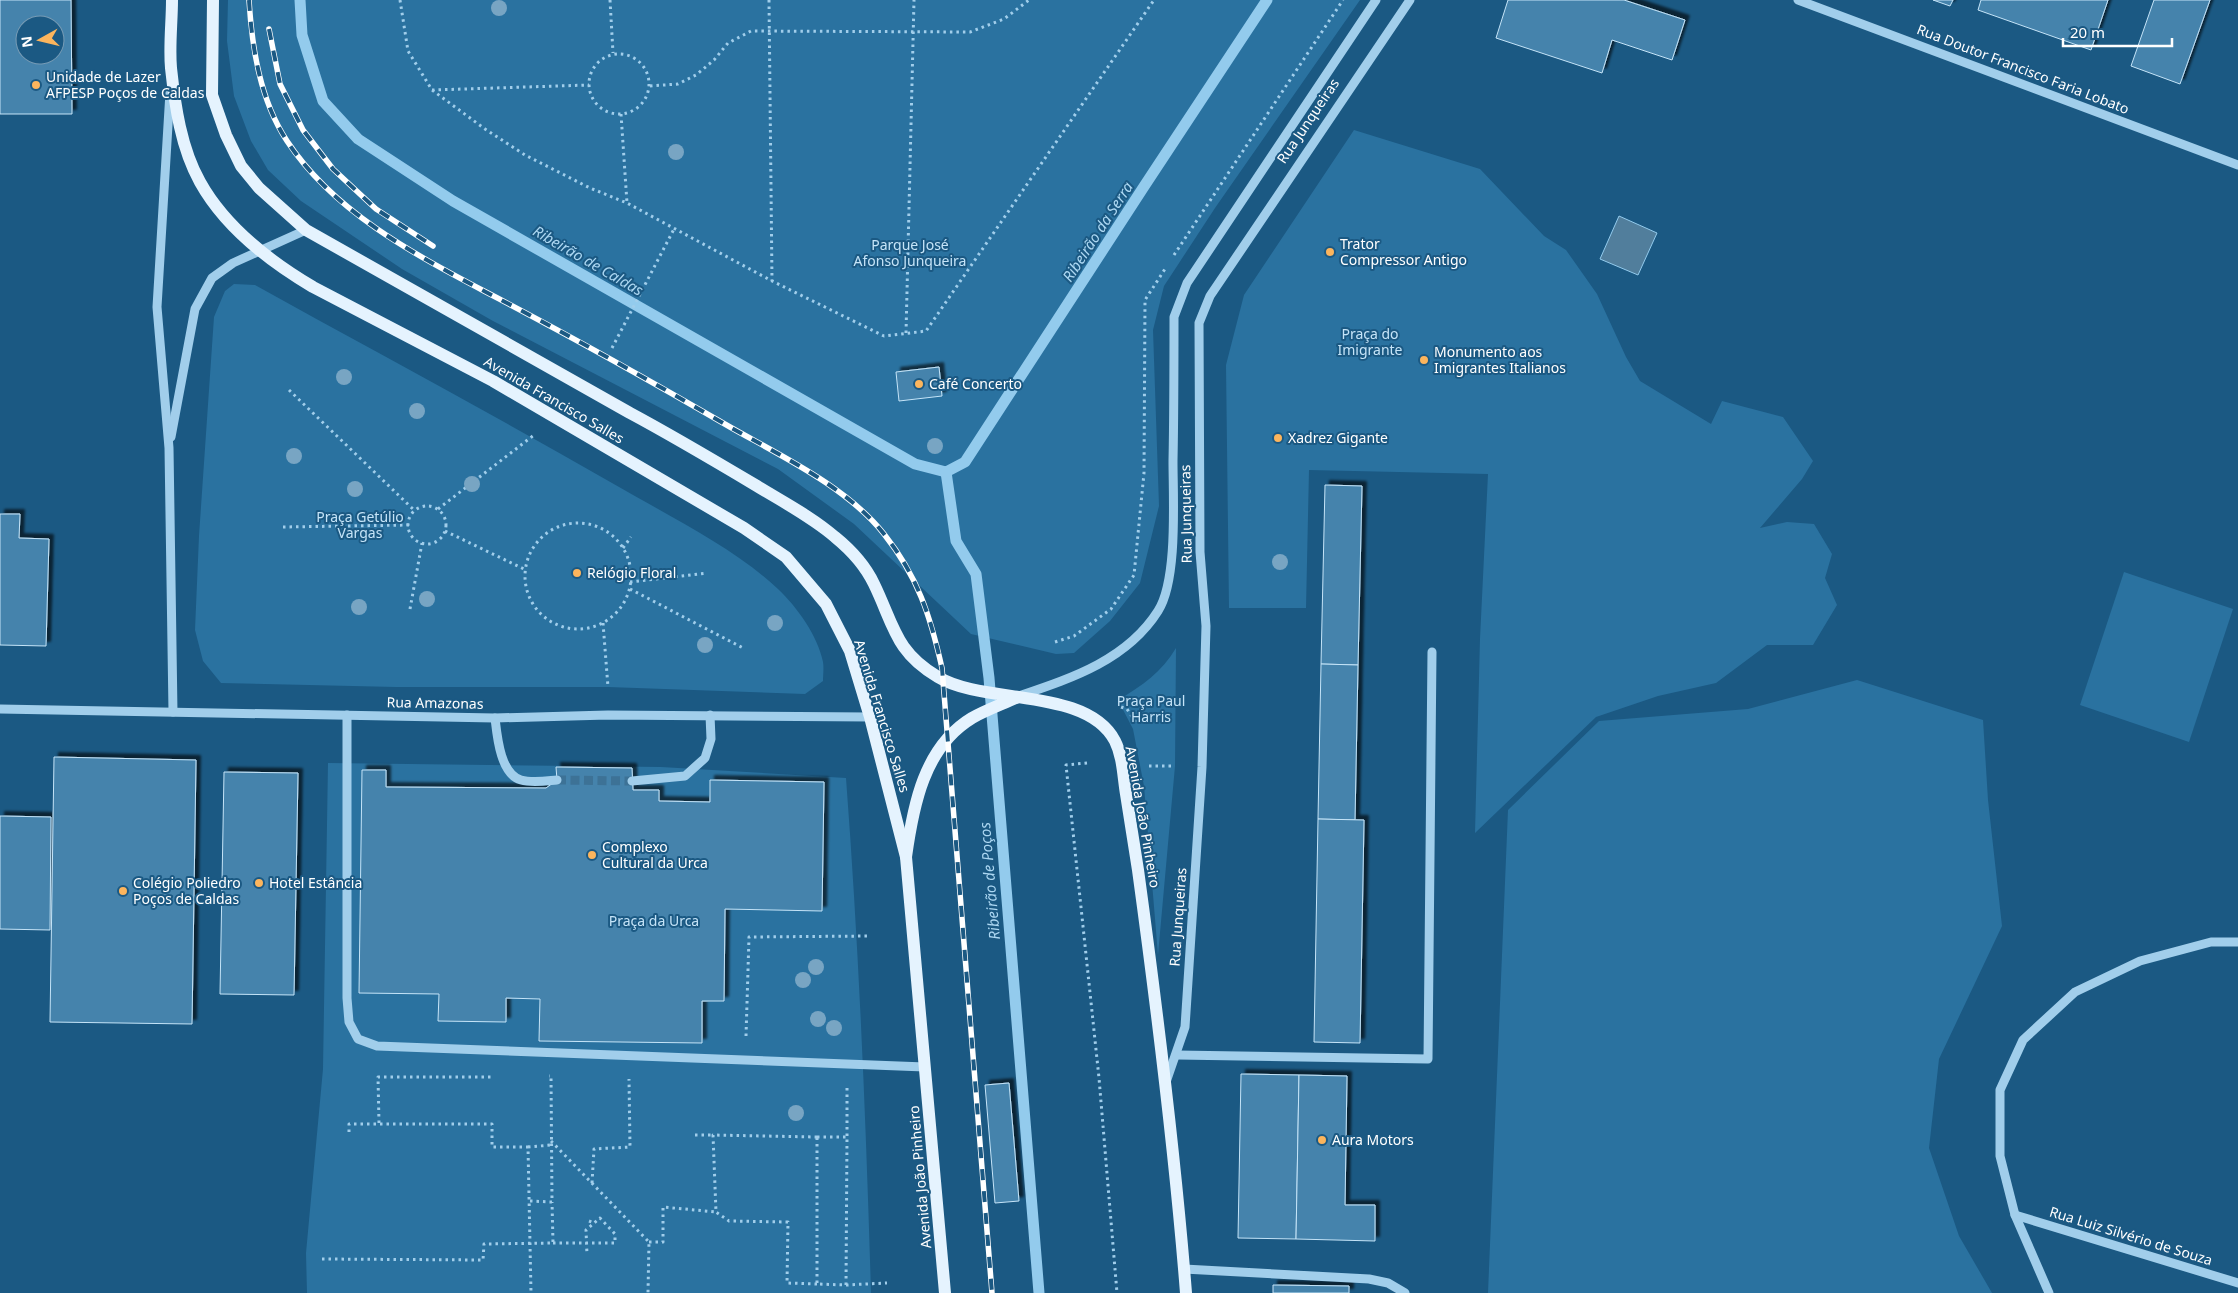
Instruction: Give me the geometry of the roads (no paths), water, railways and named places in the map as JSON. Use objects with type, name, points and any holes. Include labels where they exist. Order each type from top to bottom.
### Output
[{"type":"main road","name":"Avenida Francisco Salles","points":[[172,0],[171,66],[178,119],[200,181],[216,207],[260,250],[286,271],[313,287],[492,381],[744,528],[786,557],[826,604],[850,651],[870,718],[906,857]]},
{"type":"main road","name":"Avenida Francisco Salles","points":[[213,0],[212,95],[226,135],[241,166],[271,199],[306,230],[691,447],[782,501],[834,536],[860,560],[873,582],[894,634],[907,653],[919,665],[942,680],[969,689]]},
{"type":"main road","name":"Rua Junqueiras","points":[[969,689],[1018,697]]},
{"type":"main road","name":"Avenida João Pinheiro","points":[[945,1293],[906,857],[912,818],[924,777],[942,744],[971,719],[1018,697],[1058,705],[1089,715],[1105,728],[1114,740],[1120,757],[1147,936],[1186,1293]]},
{"type":"street","name":"Rua Junqueiras","points":[[1018,697],[1076,676],[1118,654],[1139,636],[1160,610],[1172,557],[1174,317],[1188,283],[1376,0]]},
{"type":"street","name":"Rua Junqueiras","points":[[1164,1087],[1177,1055],[1185,1027],[1202,767],[1206,626],[1200,552],[1199,323],[1210,296],[1410,0]]},
{"type":"street","name":"Rua Doutor Francisco Faria Lobato","points":[[1798,0],[2238,165]]},
{"type":"street","points":[[171,66],[157,307],[169,448],[173,712]]},
{"type":"street","points":[[169,448],[195,310],[212,278],[233,263],[306,230]]},
{"type":"street","points":[[1177,1055],[1428,1059],[1432,652]]},
{"type":"street","name":"Rua Amazonas","points":[[0,709],[495,718],[710,715],[870,718]]},
{"type":"street","points":[[347,714],[347,998],[349,1022],[358,1038],[377,1046],[746,1062],[925,1067]]},
{"type":"street","points":[[632,781],[685,776],[705,758],[711,739],[710,715]]},
{"type":"street","points":[[495,718],[500,754],[507,767],[519,780],[537,782],[557,780]]},
{"type":"street","points":[[2049,1293],[2015,1214],[2000,1156],[2000,1090],[2023,1040],[2075,992],[2140,961],[2211,942],[2238,942]]},
{"type":"street","name":"Rua Luiz Silvério de Souza","points":[[2015,1214],[2238,1283]]},
{"type":"street","points":[[1184,1268],[1369,1279],[1388,1283],[1405,1293]]},
{"type":"waterway","name":"Ribeirão de Caldas","points":[[300,0],[302,35],[323,101],[358,139],[453,201],[915,464],[946,472]]},
{"type":"waterway","name":"Ribeirão da Serra","points":[[946,472],[965,462],[1267,0]]},
{"type":"waterway","name":"Ribeirão de Poços","points":[[946,472],[956,541],[976,574],[989,678],[1039,1293]]},
{"type":"tunnel","points":[[557,780],[632,781]]},
{"type":"railway","points":[[249,0],[255,55],[270,108],[287,141],[327,189],[376,228],[429,261],[608,358],[791,461],[832,487],[869,517],[884,534],[906,566],[921,597],[933,631],[942,668],[992,1293]]},
{"type":"railway","points":[[269,29],[280,84],[303,130],[333,169],[376,209],[433,246]]},
{"type":"place","name":"Unidade de Lazer AFPESP Poços de Caldas","points":[[36,85]]},
{"type":"place","name":"Trator Compressor Antigo","points":[[1330,252]]},
{"type":"place","name":"Monumento aos Imigrantes Italianos","points":[[1424,360]]},
{"type":"place","name":"Café Concerto","points":[[919,384]]},
{"type":"place","name":"Xadrez Gigante","points":[[1278,438]]},
{"type":"place","name":"Relógio Floral","points":[[577,573]]},
{"type":"place","name":"Complexo Cultural da Urca","points":[[592,855]]},
{"type":"place","name":"Hotel Estância","points":[[259,883]]},
{"type":"place","name":"Colégio Poliedro Poços de Caldas","points":[[123,891]]},
{"type":"place","name":"Aura Motors","points":[[1322,1140]]},
{"type":"park label","name":"Parque José Afonso Junqueira","points":[[910,254]]},
{"type":"park label","name":"Praça do Imigrante","points":[[1370,342]]},
{"type":"park label","name":"Praça Getúlio Vargas","points":[[360,526]]},
{"type":"park label","name":"Praça Paul Harris","points":[[1151,710]]},
{"type":"park label","name":"Praça da Urca","points":[[654,921]]}]
